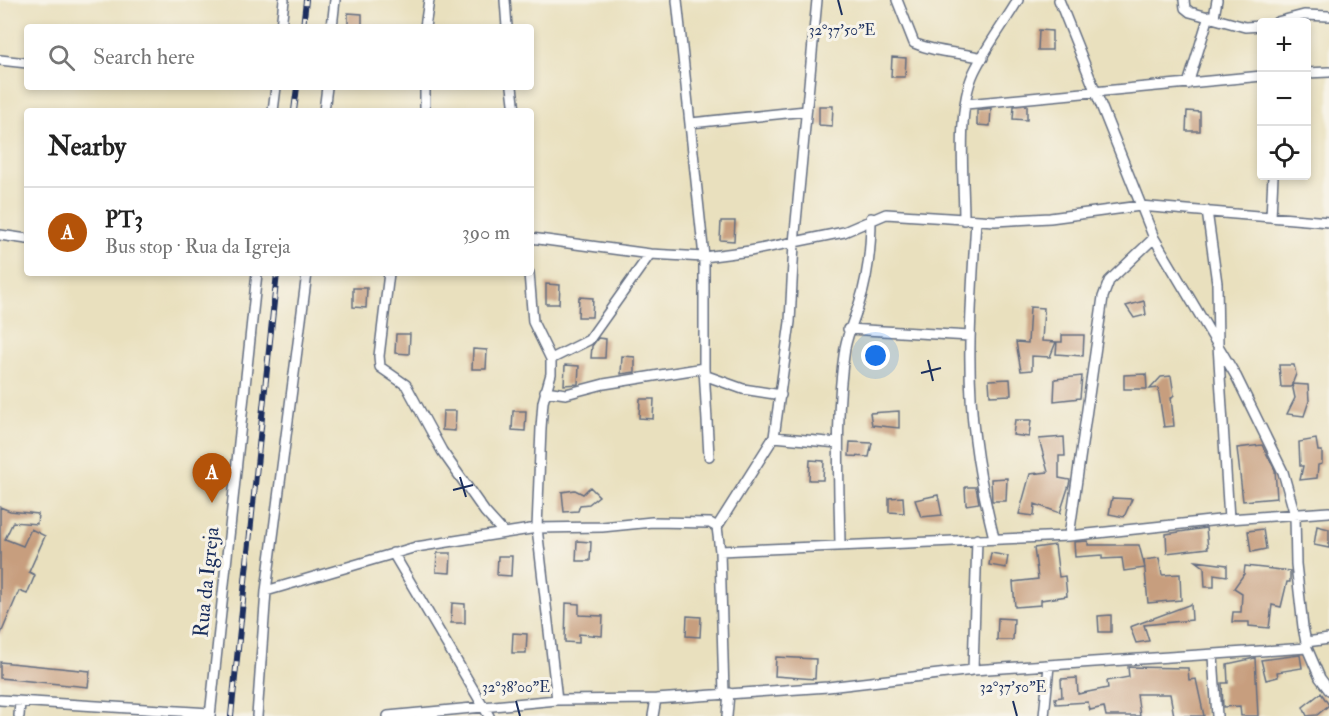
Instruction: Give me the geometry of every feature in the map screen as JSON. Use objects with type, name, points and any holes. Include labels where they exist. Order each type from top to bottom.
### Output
[{"type":"street","points":[[281,24],[284,0]]},
{"type":"street","points":[[332,24],[335,0]]},
{"type":"street","points":[[425,24],[429,0]]},
{"type":"street","points":[[505,0],[507,24]]},
{"type":"street","points":[[677,0],[704,257],[704,372],[709,456]]},
{"type":"street","points":[[727,716],[717,528],[774,437],[790,322],[794,243],[817,0]]},
{"type":"street","points":[[897,0],[914,43],[934,50],[964,53],[983,58]]},
{"type":"street","points":[[964,220],[966,104],[974,72],[1018,0]]},
{"type":"street","points":[[1059,0],[1154,238],[1218,345],[1270,443],[1290,492],[1295,515],[1296,564],[1306,645],[1320,678],[1329,690]]},
{"type":"street","points":[[1184,0],[1186,11],[1212,16],[1245,27],[1257,26]]},
{"type":"street","points":[[1188,84],[1217,0]]},
{"type":"street","points":[[1292,18],[1304,15],[1329,16]]},
{"type":"street","points":[[0,60],[24,63]]},
{"type":"street","points":[[1311,73],[1329,72]]},
{"type":"street","points":[[966,104],[1257,77]]},
{"type":"street","points":[[273,108],[276,90]]},
{"type":"street","points":[[324,108],[327,90]]},
{"type":"street","points":[[424,90],[425,108]]},
{"type":"street","points":[[512,90],[514,108]]},
{"type":"street","points":[[691,123],[806,111]]},
{"type":"street","points":[[1271,217],[1273,180]]},
{"type":"street","points":[[534,238],[650,254],[704,257],[794,243],[844,232],[871,218],[886,214],[964,220],[1050,218],[1140,206],[1329,222]]},
{"type":"street","points":[[1207,211],[1217,283],[1218,345],[1229,519]]},
{"type":"street","points":[[840,545],[838,443],[848,329],[859,306],[866,275],[871,242],[871,218]]},
{"type":"street","points":[[976,220],[970,336],[974,438],[994,538]]},
{"type":"street","points":[[0,235],[24,239]]},
{"type":"street","points":[[1069,536],[1103,297],[1109,281],[1154,238]]},
{"type":"street","points":[[551,359],[589,340],[650,254]]},
{"type":"street","name":"Rua da Igreja","points":[[210,714],[257,276]]},
{"type":"street","points":[[257,716],[266,591],[307,276]]},
{"type":"street","points":[[389,276],[378,356],[380,367],[406,385],[442,451],[485,513],[504,533]]},
{"type":"street","points":[[529,276],[533,322],[551,359],[551,374],[545,391],[541,428],[537,528],[557,700]]},
{"type":"street","points":[[848,329],[970,336]]},
{"type":"street","points":[[545,391],[566,394],[604,384],[704,372],[743,388],[781,395]]},
{"type":"street","points":[[774,437],[838,443]]},
{"type":"street","points":[[720,551],[1069,536],[1229,519],[1329,512]]},
{"type":"street","points":[[266,591],[393,553],[537,528],[602,527],[652,522],[701,522],[717,528]]},
{"type":"street","points":[[973,670],[977,539]]},
{"type":"street","points":[[393,553],[448,644],[481,706],[489,716]]},
{"type":"street","points":[[388,716],[557,700],[656,699],[828,687],[973,670],[1213,656],[1306,645],[1329,639]]},
{"type":"street","points":[[1213,656],[1217,716]]},
{"type":"street","points":[[1044,716],[1049,666]]},
{"type":"street","points":[[653,716],[656,699]]},
{"type":"street","points":[[0,700],[210,714]]},
{"type":"street","points":[[19,716],[20,702]]},
{"type":"building","points":[[348,13],[362,14],[362,24],[348,24]]},
{"type":"building","points":[[1039,30],[1052,31],[1052,50],[1038,50]]},
{"type":"building","points":[[892,57],[906,58],[905,77],[891,77]]},
{"type":"building","points":[[1027,105],[1027,120],[1013,119],[1014,106]]},
{"type":"building","points":[[819,106],[833,106],[832,126],[819,125]]},
{"type":"building","points":[[991,108],[990,126],[977,125],[977,110]]},
{"type":"building","points":[[1187,111],[1200,112],[1200,131],[1186,131]]},
{"type":"building","points":[[721,221],[735,221],[734,241],[720,240]]},
{"type":"building","points":[[546,284],[560,285],[559,304],[546,304]]},
{"type":"building","points":[[353,288],[367,288],[366,308],[353,307]]},
{"type":"building","points":[[579,297],[593,298],[592,317],[578,317]]},
{"type":"building","points":[[1144,301],[1146,315],[1134,318],[1126,306]]},
{"type":"building","points":[[1030,307],[1044,308],[1042,341],[1056,342],[1050,357],[1032,356],[1032,370],[1021,371],[1016,342],[1028,343]]},
{"type":"building","points":[[396,334],[410,334],[409,354],[395,353]]},
{"type":"building","points":[[1062,335],[1084,335],[1083,356],[1056,354],[1057,342],[1062,342]]},
{"type":"building","points":[[598,338],[606,339],[605,358],[591,358],[592,346]]},
{"type":"building","points":[[473,349],[487,350],[486,369],[472,369]]},
{"type":"building","points":[[622,356],[635,357],[635,372],[621,374]]},
{"type":"building","points":[[565,365],[579,366],[578,384],[564,385]]},
{"type":"building","points":[[1279,365],[1294,365],[1296,374],[1291,387],[1281,387]]},
{"type":"building","points":[[1146,374],[1147,389],[1124,389],[1124,375]]},
{"type":"building","points":[[1082,376],[1080,398],[1054,401],[1055,379]]},
{"type":"building","points":[[1171,376],[1174,395],[1171,398],[1174,426],[1164,427],[1158,388],[1150,389],[1161,377]]},
{"type":"building","points":[[1010,379],[1011,395],[990,396],[989,380]]},
{"type":"building","points":[[1292,384],[1308,385],[1309,401],[1304,416],[1287,414],[1295,398]]},
{"type":"building","points":[[640,399],[654,399],[653,419],[639,418]]},
{"type":"building","points":[[443,411],[456,411],[455,431],[442,430]]},
{"type":"building","points":[[513,411],[526,411],[525,431],[512,430]]},
{"type":"building","points":[[899,411],[899,428],[872,425],[870,413]]},
{"type":"building","points":[[1015,420],[1031,420],[1029,437],[1013,435]]},
{"type":"building","points":[[1064,437],[1065,456],[1059,456],[1059,478],[1070,480],[1060,513],[1035,504],[1034,516],[1019,514],[1030,474],[1048,472],[1039,439]]},
{"type":"building","points":[[1316,439],[1318,451],[1322,451],[1322,464],[1318,465],[1317,478],[1300,480],[1303,466],[1300,466],[1299,442]]},
{"type":"building","points":[[850,442],[872,443],[869,457],[849,456]]},
{"type":"building","points":[[1262,445],[1275,470],[1277,498],[1243,501],[1237,448]]},
{"type":"building","points":[[810,460],[824,461],[823,480],[809,480]]},
{"type":"building","points":[[1007,478],[1006,501],[992,501],[991,479]]},
{"type":"building","points":[[590,487],[599,496],[589,504],[580,505],[578,511],[564,512],[562,492],[575,490],[583,494]]},
{"type":"building","points":[[965,487],[976,487],[979,503],[966,505]]},
{"type":"building","points":[[938,495],[942,515],[921,517],[915,500]]},
{"type":"building","points":[[903,497],[904,513],[889,512],[889,498]]},
{"type":"building","points":[[1112,498],[1132,499],[1124,517],[1109,514]]},
{"type":"building","points":[[0,507],[10,511],[38,514],[37,524],[13,522],[5,539],[23,546],[31,529],[45,536],[29,572],[35,575],[27,594],[19,591],[0,636]]},
{"type":"building","points":[[1317,526],[1329,529],[1329,548],[1314,545]]},
{"type":"building","points":[[1206,528],[1208,548],[1167,553],[1166,534]]},
{"type":"building","points":[[1263,529],[1266,549],[1251,552],[1248,531]]},
{"type":"building","points":[[577,541],[591,542],[590,561],[576,561]]},
{"type":"building","points":[[1088,541],[1088,545],[1139,545],[1145,568],[1124,571],[1122,558],[1102,559],[1102,555],[1075,557],[1074,542]]},
{"type":"building","points":[[1055,545],[1059,577],[1065,576],[1067,596],[1041,600],[1041,605],[1015,607],[1013,582],[1038,579],[1034,548]]},
{"type":"building","points":[[437,553],[451,553],[450,573],[436,572]]},
{"type":"building","points":[[991,553],[1008,556],[1006,568],[989,565]]},
{"type":"building","points":[[498,556],[512,556],[511,576],[497,575]]},
{"type":"building","points":[[1159,558],[1162,575],[1180,574],[1181,600],[1148,603],[1144,560]]},
{"type":"building","points":[[1196,561],[1227,565],[1227,576],[1214,574],[1214,587],[1205,587],[1204,567]]},
{"type":"building","points":[[1245,566],[1290,571],[1290,582],[1287,582],[1281,607],[1272,605],[1269,628],[1249,626],[1249,622],[1232,622],[1233,612],[1241,612],[1242,593],[1234,588],[1244,574]]},
{"type":"building","points":[[452,603],[465,604],[465,623],[451,623]]},
{"type":"building","points":[[566,603],[579,604],[579,615],[603,616],[602,636],[579,634],[579,643],[565,642]]},
{"type":"building","points":[[1191,604],[1192,620],[1144,625],[1149,641],[1136,643],[1130,627]]},
{"type":"building","points":[[1111,615],[1111,632],[1099,632],[1098,616]]},
{"type":"building","points":[[687,616],[701,617],[700,637],[686,636]]},
{"type":"building","points":[[998,618],[1014,619],[1013,640],[997,640]]},
{"type":"building","points":[[513,633],[527,634],[526,653],[512,653]]},
{"type":"building","points":[[1300,655],[1302,668],[1277,672],[1278,677],[1266,680],[1261,660]]},
{"type":"building","points":[[776,657],[816,659],[815,679],[775,676]]},
{"type":"building","points":[[1255,658],[1258,716],[1241,716],[1240,706],[1223,707],[1222,683],[1228,683],[1227,664]]},
{"type":"building","points":[[0,662],[90,671],[88,687],[0,678]]},
{"type":"building","points":[[1128,667],[1188,668],[1189,680],[1196,679],[1204,716],[1174,716],[1170,694],[1137,694],[1140,716],[1106,716],[1104,707],[1090,710],[1088,702],[1056,704],[1055,698],[1062,697],[1061,679],[1077,678],[1078,694],[1108,688],[1107,681],[1129,677]]},
{"type":"building","points":[[1321,693],[1329,705],[1317,715],[1307,716],[1303,707]]},
{"type":"railway","points":[[303,24],[306,0]]},
{"type":"railway","points":[[294,108],[297,90]]},
{"type":"railway","points":[[231,716],[277,276]]},
{"type":"place","name":"PT3","points":[[212,503]]}]
